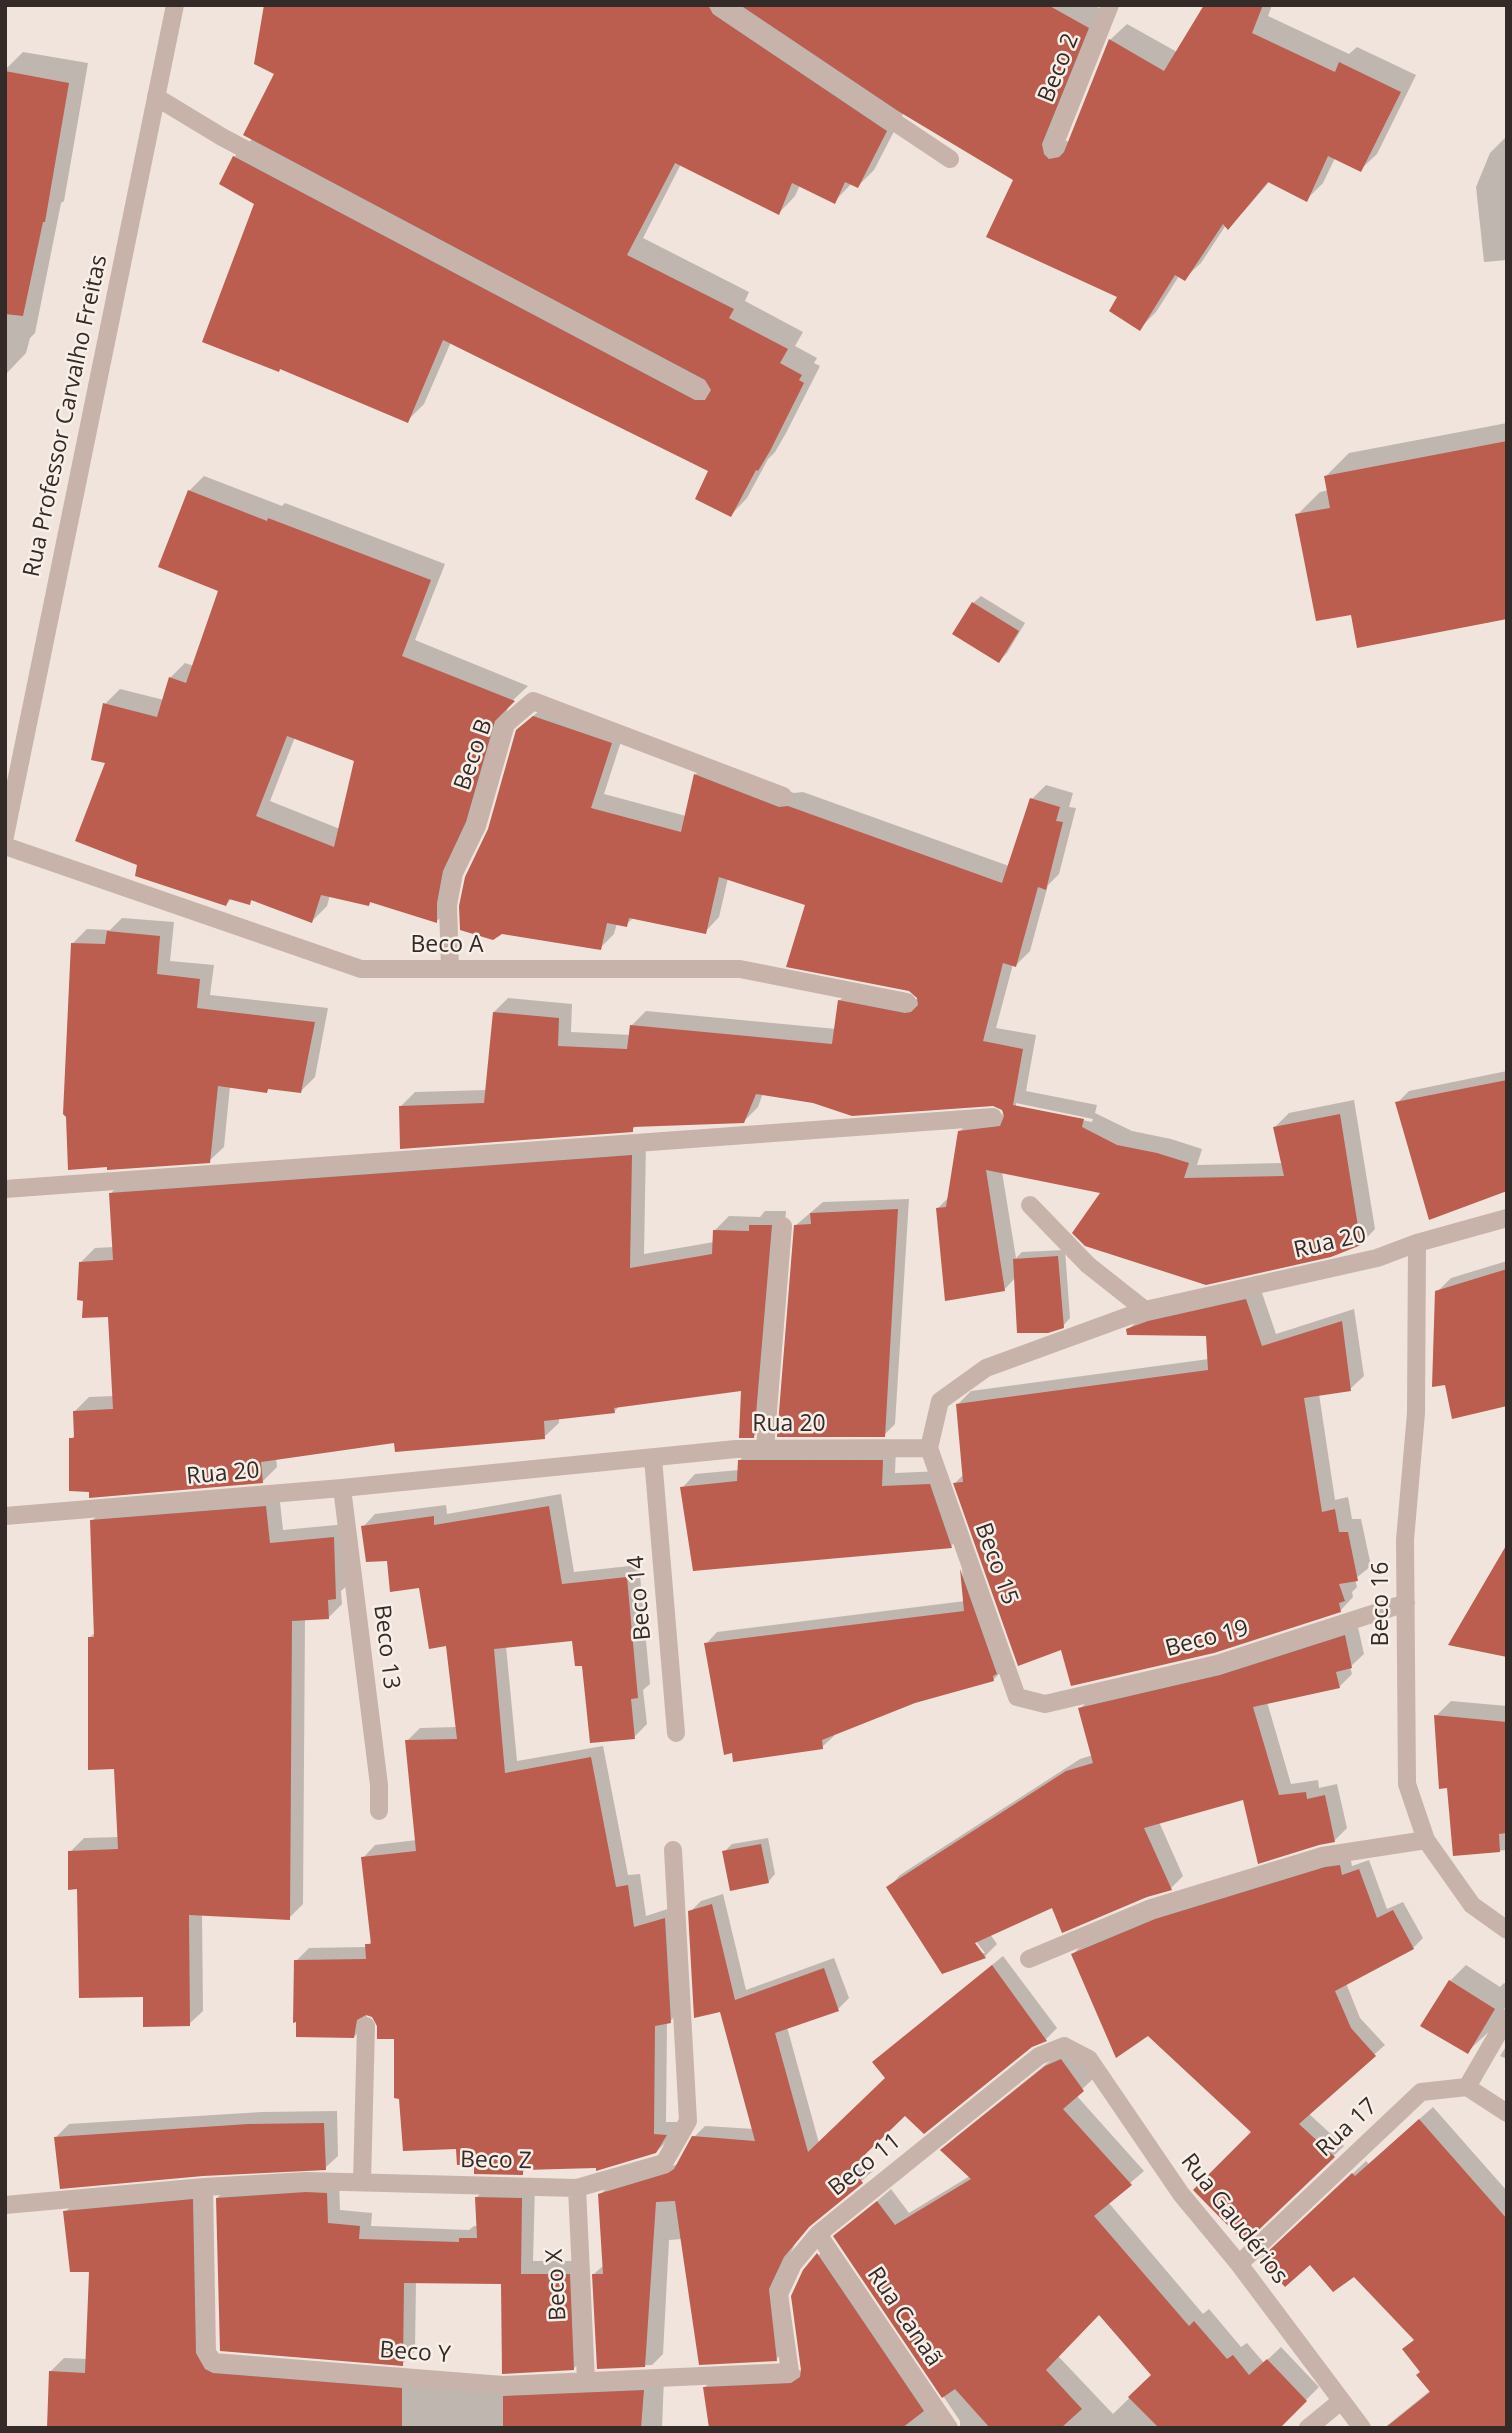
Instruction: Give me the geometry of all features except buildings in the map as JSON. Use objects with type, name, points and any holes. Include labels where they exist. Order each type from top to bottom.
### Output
[{"type":"street","name":"Rua Professor Carvalho Freitas","points":[[5,836],[175,5]]},
{"type":"street","points":[[719,5],[950,159]]},
{"type":"street","name":"Beco 2","points":[[1053,148],[1110,5]]},
{"type":"street","points":[[156,97],[222,137],[700,390]]},
{"type":"street","name":"Beco B","points":[[450,969],[448,905],[454,873],[477,826],[506,724],[533,701],[783,796]]},
{"type":"street","name":"Beco A","points":[[5,846],[361,970],[740,969],[907,1002]]},
{"type":"street","points":[[5,1189],[993,1117]]},
{"type":"street","points":[[1030,1205],[1088,1265],[1145,1310]]},
{"type":"street","name":"Rua 20","points":[[5,1516],[342,1488],[736,1449],[929,1448],[940,1401],[986,1367],[1145,1310],[1377,1258],[1417,1243],[1507,1218]]},
{"type":"street","points":[[765,1448],[783,1226]]},
{"type":"street","name":"Beco 16","points":[[1417,1243],[1416,1413],[1405,1540],[1407,1784],[1426,1840],[1472,1905],[1507,1930]]},
{"type":"street","name":"Beco 15","points":[[929,1448],[1017,1697]]},
{"type":"street","name":"Beco 14","points":[[653,1458],[676,1733]]},
{"type":"street","name":"Beco 13","points":[[342,1488],[379,1785],[379,1811]]},
{"type":"street","name":"Beco 19","points":[[1017,1697],[1045,1704],[1217,1664],[1406,1603]]},
{"type":"street","points":[[1028,1959],[1151,1908],[1322,1856],[1426,1840]]},
{"type":"street","name":"Beco Z","points":[[5,2205],[204,2187],[306,2181],[576,2188],[664,2163],[688,2121],[673,1850]]},
{"type":"street","points":[[1507,2018],[1467,2087],[1507,2113]]},
{"type":"street","points":[[362,2182],[366,2026]]},
{"type":"street","name":"Beco 11","points":[[790,2372],[779,2294],[793,2264],[818,2234],[1039,2056],[1064,2046]]},
{"type":"street","name":"Rua Gaudérios","points":[[1064,2046],[1089,2059],[1181,2194],[1239,2264],[1362,2428]]},
{"type":"street","name":"Rua 17","points":[[1239,2264],[1421,2092],[1467,2087]]},
{"type":"street","name":"Beco Y","points":[[204,2187],[207,2353],[214,2362],[503,2385],[790,2372]]},
{"type":"street","name":"Beco X","points":[[576,2188],[586,2381]]},
{"type":"street","name":"Rua Canaã","points":[[818,2234],[949,2428]]},
{"type":"street","points":[[1308,2428],[1341,2401]]}]
